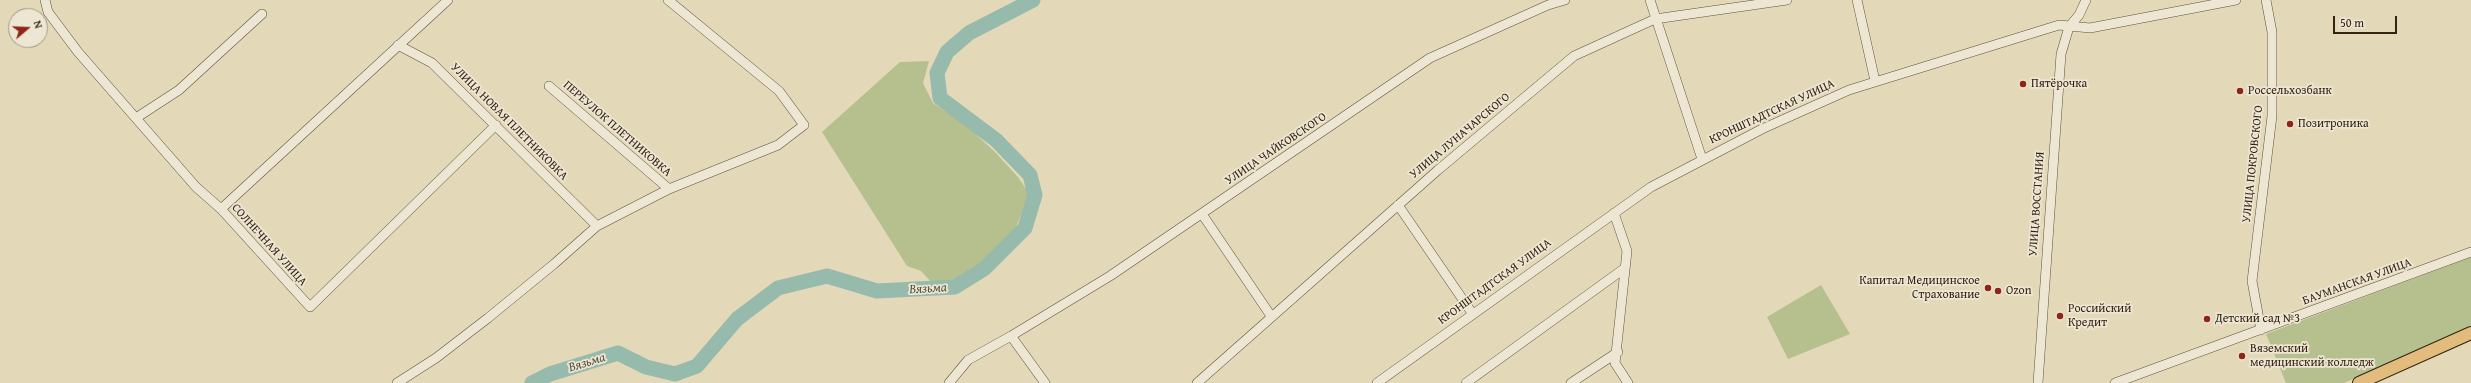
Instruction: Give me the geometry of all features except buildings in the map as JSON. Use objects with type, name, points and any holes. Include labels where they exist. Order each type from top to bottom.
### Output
[{"type":"main road","points":[[2359,383],[2471,333]]},
{"type":"street","name":"СОЛНЕЧНАЯ УЛИЦА","points":[[45,0],[48,12],[78,52],[196,187],[221,209],[310,307],[496,125]]},
{"type":"street","points":[[221,209],[448,0]]},
{"type":"street","points":[[397,383],[436,358],[488,318],[596,226],[669,189],[778,145],[804,125],[779,91],[668,0]]},
{"type":"street","name":"УЛИЦА ЧАЙКОВСКОГО","points":[[949,383],[968,360],[1011,336],[1110,276],[1430,58],[1548,5],[1565,0]]},
{"type":"street","points":[[1650,0],[1702,159]]},
{"type":"street","name":"УЛИЦА ЛУНАЧАРСКОГО","points":[[1197,383],[1398,205],[1574,56],[1655,19],[1787,0]]},
{"type":"street","points":[[1857,0],[1875,81]]},
{"type":"street","points":[[2068,27],[2079,15],[2086,0]]},
{"type":"street","name":"КРОНШТАДТСКАЯ УЛИЦА","points":[[1377,383],[1472,313],[1650,188],[1702,159],[1762,129],[1849,90],[2059,26],[2090,28],[2236,0]]},
{"type":"street","name":"УЛИЦА ПОКРОВСКОГО","points":[[2261,330],[2252,281],[2272,110],[2272,32],[2266,0]]},
{"type":"street","points":[[136,118],[180,90],[262,14]]},
{"type":"street","name":"УЛИЦА ВОССТАНИЯ","points":[[2038,383],[2060,62],[2068,27]]},
{"type":"street","name":"УЛИЦА НОВАЯ ПЛЕТНИКОВКА","points":[[398,45],[432,63],[596,226]]},
{"type":"street","name":"ПЕРЕУЛОК ПЛЕТНИКОВКА","points":[[549,86],[669,189]]},
{"type":"street","points":[[1398,205],[1472,313]]},
{"type":"street","points":[[1614,213],[1627,251],[1618,352],[1615,364],[1628,383]]},
{"type":"street","points":[[1202,214],[1271,316]]},
{"type":"street","name":"БАУМАНСКАЯ УЛИЦА","points":[[2115,383],[2471,252]]},
{"type":"street","points":[[1466,383],[1625,268]]},
{"type":"street","points":[[1011,336],[1045,383]]},
{"type":"street","points":[[1571,383],[1618,352]]},
{"type":"green space","points":[[929,61],[923,83],[933,103],[966,125],[995,152],[1018,177],[1028,192],[1025,206],[1013,234],[999,250],[969,273],[948,284],[933,284],[921,271],[907,266],[822,132],[900,62]]},
{"type":"green space","points":[[2471,257],[2471,327],[2344,383],[2286,383],[2266,334]]},
{"type":"green space","points":[[1821,285],[1850,334],[1788,359],[1767,317]]},
{"type":"waterway","name":"Вязьма","points":[[532,383],[550,374],[618,353],[646,367],[675,374],[697,366],[737,319],[778,288],[827,276],[877,291],[955,287],[984,269],[1025,228],[1035,195],[1030,175],[996,140],[940,98],[937,73],[947,52],[969,33],[1033,0]]},
{"type":"place","name":"Пятёрочка","points":[[2023,84]]},
{"type":"place","name":"Россельхозбанк","points":[[2240,91]]},
{"type":"place","name":"Позитроника","points":[[2290,124]]},
{"type":"place","name":"Капитал Медицинское Страхование","points":[[1988,288]]},
{"type":"place","name":"Ozon","points":[[1998,291]]},
{"type":"place","name":"Российский Кредит","points":[[2060,316]]},
{"type":"place","name":"Детский сад №3","points":[[2207,319]]},
{"type":"place","name":"Вяземский медицинский колледж","points":[[2242,356]]}]
